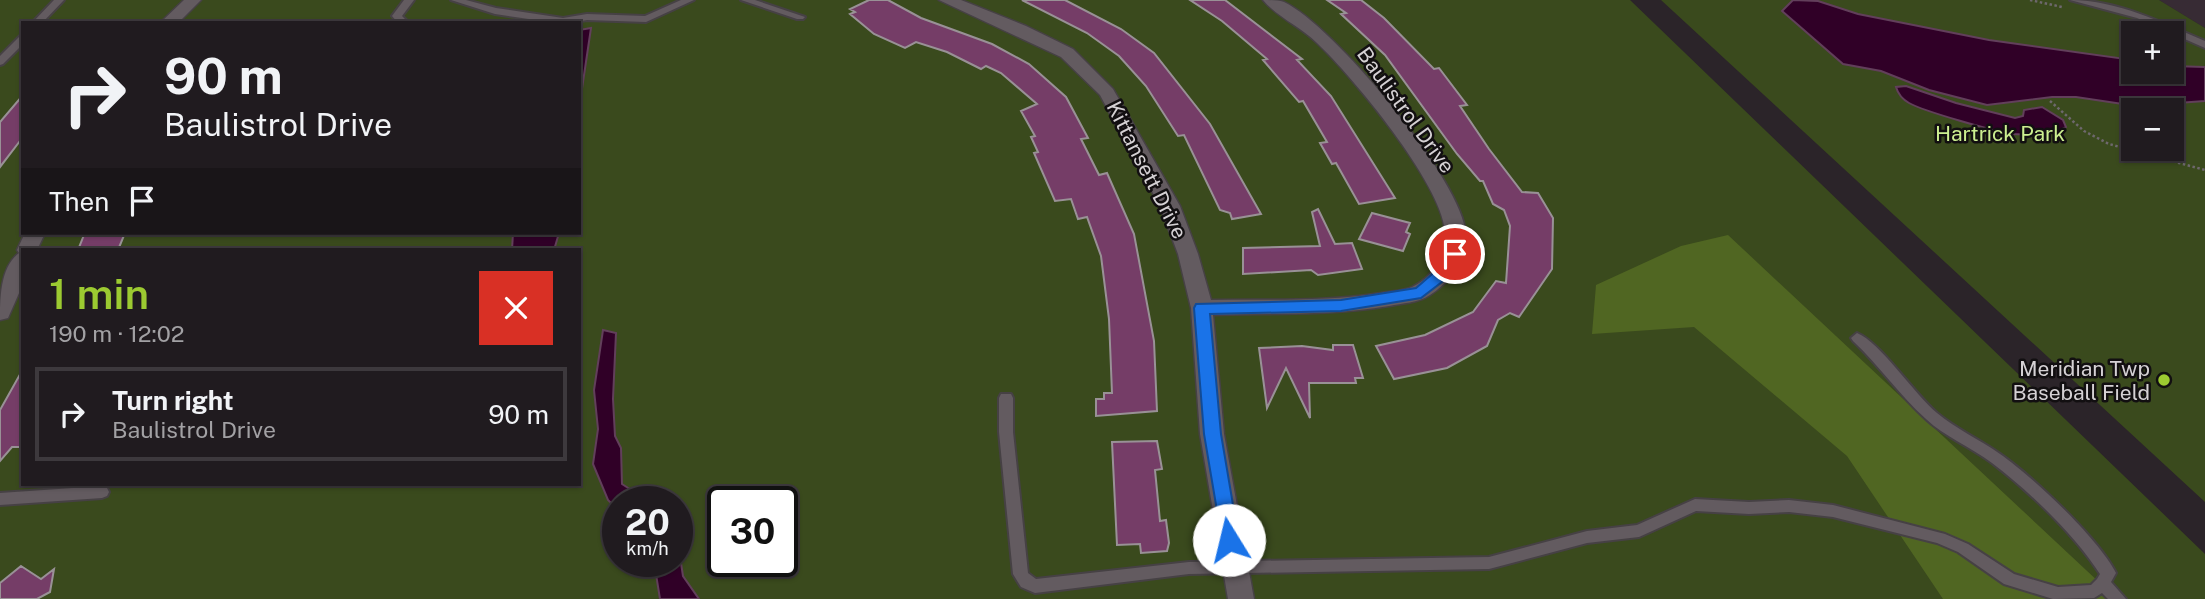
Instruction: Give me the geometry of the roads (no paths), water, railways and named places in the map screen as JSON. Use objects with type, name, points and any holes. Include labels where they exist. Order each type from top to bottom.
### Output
[{"type":"street","points":[[170,21],[193,0]]},
{"type":"street","name":"Kittansett Drive","points":[[947,0],[1020,29],[1067,53],[1107,93],[1170,206],[1188,254],[1202,308],[1212,434],[1241,599]]},
{"type":"street","name":"Baulistrol Drive","points":[[1202,308],[1341,305],[1421,292],[1445,271],[1455,254],[1455,226],[1445,203],[1381,106],[1322,38],[1271,0]]},
{"type":"street","points":[[0,313],[21,264]]},
{"type":"lane","points":[[39,21],[60,0]]},
{"type":"lane","points":[[402,21],[397,16],[409,0]]},
{"type":"lane","points":[[456,0],[495,11],[562,21],[586,18],[646,19],[689,0]]},
{"type":"lane","points":[[746,0],[800,17]]},
{"type":"lane","points":[[2075,0],[2140,16],[2205,45]]},
{"type":"lane","points":[[0,62],[21,40]]},
{"type":"lane","points":[[1006,398],[1008,457],[1014,480],[1021,575],[1026,582],[1047,586],[1170,570],[1489,563],[1587,537],[1639,531],[1695,505],[1749,508],[1789,506],[1833,511],[1940,538],[1963,548],[2009,579],[2062,596],[2094,591],[2104,583],[2108,573],[2100,559],[1998,460],[1929,414],[1890,368],[1857,338]]},
{"type":"lane","points":[[0,499],[102,492]]},
{"type":"lane","points":[[2104,583],[2118,599]]},
{"type":"place","name":"Meridian Twp Baseball Field","points":[[2164,380]]},
{"type":"park label","name":"Hartrick Park","points":[[2000,133]]}]
